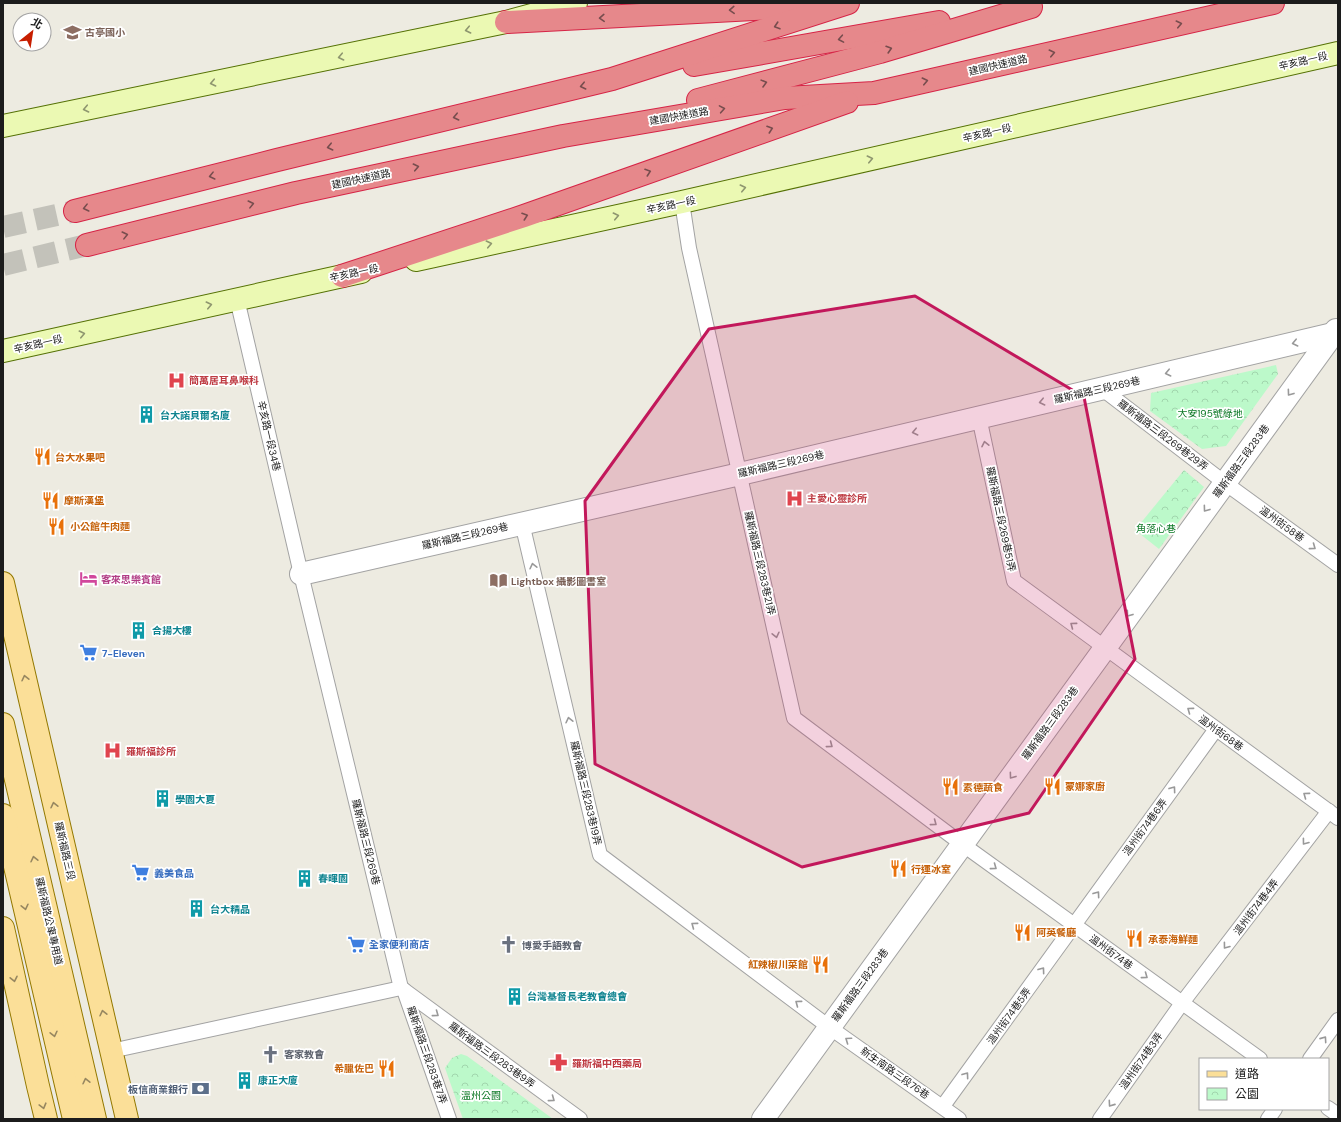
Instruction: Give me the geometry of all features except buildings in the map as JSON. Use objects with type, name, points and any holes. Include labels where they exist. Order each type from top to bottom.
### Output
[{"type":"highway","name":"建國快速道路","points":[[87,245],[296,193],[563,136],[785,98],[874,93],[1273,3]]},
{"type":"highway","points":[[506,22],[844,4]]},
{"type":"highway","points":[[612,80],[844,4]]},
{"type":"highway","points":[[75,211],[277,160],[612,80],[866,34],[1040,5]]},
{"type":"highway","points":[[563,136],[880,52],[1040,5]]},
{"type":"highway","points":[[342,276],[524,216],[874,93]]},
{"type":"main road","points":[[3,126],[506,22],[576,3]]},
{"type":"main road","name":"辛亥路一段","points":[[3,351],[682,202],[1338,53]]},
{"type":"main road","name":"羅斯福路三段","points":[[3,583],[127,1119]]},
{"type":"main road","name":"羅斯福路公車專用道","points":[[3,724],[95,1119]]},
{"type":"main road","name":"羅斯福路公車專用道","points":[[3,815],[74,1119]]},
{"type":"main road","points":[[3,928],[46,1119]]},
{"type":"street","name":"羅斯福路三段269巷","points":[[301,574],[522,522],[740,474],[1335,331]]},
{"type":"street","name":"羅斯福路三段283巷","points":[[763,1119],[1335,331]]},
{"type":"lane","name":"羅斯福路三段283巷21弄","points":[[682,202],[689,248],[794,718],[962,844]]},
{"type":"lane","name":"辛亥路一段34巷","points":[[237,299],[301,574]]},
{"type":"lane","name":"羅斯福路三段269巷29弄","points":[[1101,388],[1225,482]]},
{"type":"lane","name":"羅斯福路三段269巷51弄","points":[[979,417],[1014,582],[1104,648]]},
{"type":"lane","name":"溫州街58巷","points":[[1225,482],[1338,565]]},
{"type":"lane","name":"羅斯福路三段283巷19弄","points":[[522,522],[600,855],[829,1027]]},
{"type":"lane","name":"羅斯福路三段269巷","points":[[301,574],[403,989]]},
{"type":"lane","name":"溫州街68巷","points":[[1104,648],[1333,815]]},
{"type":"lane","name":"溫州街74巷6弄","points":[[1074,925],[1216,729]]},
{"type":"lane","name":"溫州街74巷4弄","points":[[1182,1003],[1333,815]]},
{"type":"lane","name":"溫州街74巷","points":[[962,844],[1259,1058]]},
{"type":"lane","name":"溫州街74巷5弄","points":[[943,1106],[1074,925]]},
{"type":"lane","points":[[111,1051],[403,989]]},
{"type":"lane","name":"羅斯福路三段283巷7弄","points":[[403,989],[449,1119]]},
{"type":"lane","name":"羅斯福路三段283巷9弄","points":[[403,989],[580,1119]]},
{"type":"lane","name":"溫州街74巷3弄","points":[[1100,1119],[1182,1003]]},
{"type":"lane","points":[[1311,1058],[1338,1020]]},
{"type":"lane","name":"新生南路三段76巷","points":[[829,1027],[960,1119]]},
{"type":"lane","points":[[1329,1109],[1338,1115]]},
{"type":"lane","points":[[1268,1119],[1274,1110]]},
{"type":"highlighted area","points":[[915,296],[1084,397],[1135,659],[1029,813],[802,867],[595,764],[585,501],[709,329]]},
{"type":"green space","name":"大安195號綠地","points":[[1276,365],[1278,374],[1226,446],[1202,449],[1150,411],[1151,393]]},
{"type":"green space","name":"角落心巷","points":[[1184,470],[1204,487],[1159,549],[1135,530]]},
{"type":"green space","name":"溫州公園","points":[[461,1054],[467,1056],[553,1119],[463,1119],[445,1068],[452,1058]]},
{"type":"tunnel","points":[[3,227],[75,211]]},
{"type":"tunnel","points":[[3,265],[87,245]]},
{"type":"place","name":"古亭國小","points":[[72,32]]},
{"type":"place","name":"簡萬居耳鼻喉科","points":[[176,380]]},
{"type":"place","name":"台大諾貝爾名廈","points":[[147,415]]},
{"type":"place","name":"台大水果吧","points":[[42,457]]},
{"type":"place","name":"主愛心靈診所","points":[[794,498]]},
{"type":"place","name":"摩斯漢堡","points":[[51,500]]},
{"type":"place","name":"小公館牛肉麵","points":[[57,526]]},
{"type":"place","name":"客來思樂賓館","points":[[88,579]]},
{"type":"place","name":"Lightbox 攝影圖書室","points":[[498,581]]},
{"type":"place","name":"合揚大樓","points":[[139,630]]},
{"type":"place","name":"7-Eleven","points":[[89,653]]},
{"type":"place","name":"羅斯福診所","points":[[113,751]]},
{"type":"place","name":"蒙娜家廚","points":[[1052,786]]},
{"type":"place","name":"素德蔬食","points":[[950,787]]},
{"type":"place","name":"學園大夏","points":[[162,799]]},
{"type":"place","name":"行運冰室","points":[[898,869]]},
{"type":"place","name":"義美食品","points":[[141,873]]},
{"type":"place","name":"春暉園","points":[[305,878]]},
{"type":"place","name":"台大精品","points":[[197,909]]},
{"type":"place","name":"阿英餐廳","points":[[1023,932]]},
{"type":"place","name":"承泰海鮮麵","points":[[1135,939]]},
{"type":"place","name":"全家便利商店","points":[[356,944]]},
{"type":"place","name":"博愛手語教會","points":[[509,945]]},
{"type":"place","name":"紅辣椒川菜館","points":[[821,964]]},
{"type":"place","name":"台灣基督長老教會總會","points":[[514,996]]},
{"type":"place","name":"客家教會","points":[[271,1054]]},
{"type":"place","name":"羅斯福中西藥局","points":[[559,1063]]},
{"type":"place","name":"希臘佐巴","points":[[387,1068]]},
{"type":"place","name":"康正大廈","points":[[245,1080]]},
{"type":"place","name":"板信商業銀行","points":[[201,1089]]}]
